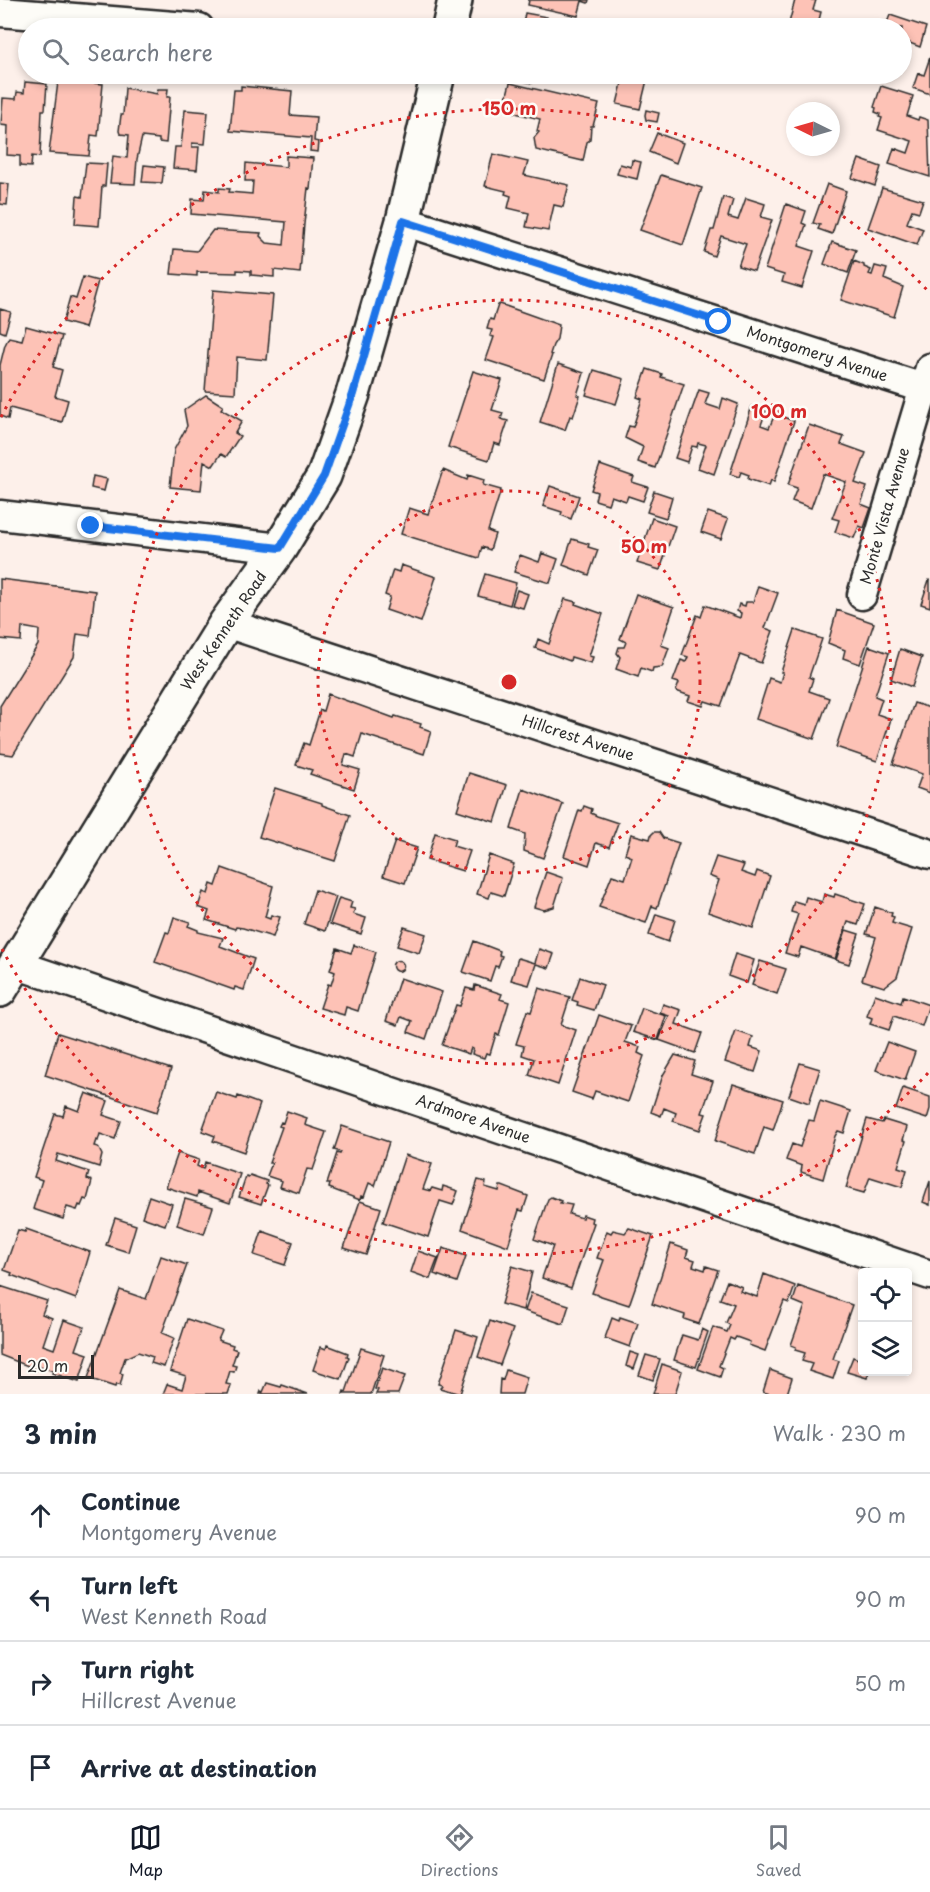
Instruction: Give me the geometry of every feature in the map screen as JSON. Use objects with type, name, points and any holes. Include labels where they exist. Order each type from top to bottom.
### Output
[{"type":"street","points":[[451,18],[455,0]]},
{"type":"street","points":[[0,12],[75,18]]},
{"type":"street","name":"West Kenneth Road","points":[[8,977],[226,623],[280,548],[324,476],[353,394],[403,221],[436,84]]},
{"type":"street","name":"Montgomery Avenue","points":[[403,221],[926,378]]},
{"type":"street","name":"Monte Vista Avenue","points":[[862,595],[926,378]]},
{"type":"street","points":[[0,515],[280,548]]},
{"type":"street","name":"Hillcrest Avenue","points":[[226,623],[930,854]]},
{"type":"street","name":"Ardmore Avenue","points":[[8,977],[930,1275]]},
{"type":"building","points":[[529,0],[589,0],[588,3],[582,1],[578,16],[528,5]]},
{"type":"building","points":[[795,0],[816,0],[813,10],[821,12],[820,18],[790,18]]},
{"type":"building","points":[[525,13],[547,17],[547,18],[524,18]]},
{"type":"building","points":[[912,22],[926,27],[920,47],[912,44]]},
{"type":"building","points":[[930,57],[930,94],[913,88],[918,73],[924,75]]},
{"type":"building","points":[[25,84],[47,84],[45,110],[42,110],[40,157],[32,156],[31,167],[20,166],[20,156],[7,155],[8,126],[1,125],[3,98],[16,99],[17,92],[24,93]]},
{"type":"building","points":[[58,84],[103,84],[98,136],[91,135],[89,156],[49,153]]},
{"type":"building","points":[[510,84],[599,104],[583,161],[536,150],[534,138],[539,132],[537,131],[540,119],[503,110]]},
{"type":"building","points":[[622,84],[646,84],[640,109],[617,104]]},
{"type":"building","points":[[241,86],[292,91],[290,115],[316,117],[314,141],[319,142],[318,152],[310,151],[311,138],[230,131],[234,90],[241,90]]},
{"type":"building","points":[[881,86],[913,96],[907,116],[918,120],[919,117],[928,120],[930,177],[889,164],[894,148],[908,153],[912,141],[878,130],[882,118],[875,112],[874,107]]},
{"type":"building","points":[[125,88],[157,94],[158,89],[168,89],[167,97],[170,97],[166,143],[159,142],[159,139],[142,137],[135,184],[110,183],[113,156],[127,158],[129,135],[120,134],[119,131]]},
{"type":"building","points":[[185,110],[208,112],[205,144],[192,143],[192,147],[199,147],[197,170],[173,168],[175,147],[181,147]]},
{"type":"building","points":[[646,110],[659,113],[657,122],[646,120]]},
{"type":"building","points":[[657,133],[683,143],[676,163],[649,152]]},
{"type":"building","points":[[493,154],[528,162],[524,175],[569,185],[563,207],[554,205],[548,231],[526,227],[529,213],[508,208],[511,196],[505,194],[506,191],[485,186]]},
{"type":"building","points":[[286,156],[313,158],[300,273],[274,270],[274,277],[251,275],[251,271],[237,270],[237,273],[197,272],[197,276],[171,274],[174,249],[197,251],[213,230],[261,233],[260,236],[267,243],[284,245],[286,222],[191,214],[192,199],[204,200],[205,190],[219,192],[219,188],[230,189],[229,192],[252,194],[253,181],[245,181],[246,163],[286,167]]},
{"type":"building","points":[[859,159],[881,167],[875,186],[852,178]]},
{"type":"building","points":[[632,160],[641,162],[637,179],[617,174],[620,164],[631,167]]},
{"type":"building","points":[[86,163],[107,164],[105,186],[102,186],[99,226],[75,224],[77,196],[82,197]]},
{"type":"building","points":[[144,165],[164,167],[162,183],[142,182]]},
{"type":"building","points":[[661,175],[702,188],[683,245],[640,230]]},
{"type":"building","points":[[0,183],[9,184],[7,205],[0,204]]},
{"type":"building","points":[[827,184],[846,191],[832,234],[818,229],[820,225],[813,223]]},
{"type":"building","points":[[882,188],[923,200],[919,212],[912,210],[907,223],[923,229],[917,245],[868,228]]},
{"type":"building","points":[[723,197],[733,200],[728,217],[738,220],[746,198],[765,204],[761,217],[772,220],[754,271],[738,266],[746,244],[721,236],[714,256],[704,252],[711,230],[714,230]]},
{"type":"building","points":[[786,204],[806,211],[802,223],[806,225],[799,246],[814,251],[802,288],[782,282],[784,275],[765,269]]},
{"type":"building","points":[[832,242],[856,250],[848,273],[824,264]]},
{"type":"building","points":[[854,261],[871,270],[869,274],[872,275],[875,266],[887,269],[884,279],[903,287],[894,317],[841,300]]},
{"type":"building","points":[[83,277],[98,281],[85,328],[63,322],[70,297],[76,299]]},
{"type":"building","points":[[213,290],[273,295],[267,360],[237,357],[235,393],[205,391]]},
{"type":"building","points":[[500,304],[559,325],[557,339],[550,354],[552,355],[544,379],[486,360],[494,337],[490,336],[492,330],[487,329],[490,319],[493,320]]},
{"type":"building","points":[[0,309],[11,312],[5,333],[0,331]]},
{"type":"building","points":[[26,326],[62,336],[53,367],[62,370],[55,396],[68,400],[62,422],[10,408],[8,419],[0,416],[0,365],[5,345],[9,337],[22,340]]},
{"type":"building","points":[[558,364],[584,373],[573,417],[570,416],[565,430],[540,422]]},
{"type":"building","points":[[647,369],[662,374],[661,377],[684,384],[655,468],[638,462],[643,447],[625,438],[629,426],[633,427],[642,399],[637,397]]},
{"type":"building","points":[[594,370],[624,379],[616,404],[586,395]]},
{"type":"building","points":[[473,371],[502,380],[492,410],[503,413],[501,419],[508,421],[500,445],[494,443],[489,460],[448,447]]},
{"type":"building","points":[[699,390],[709,393],[705,404],[720,409],[723,398],[738,404],[714,474],[698,468],[706,445],[698,443],[697,447],[692,446],[687,462],[675,458]]},
{"type":"building","points":[[206,395],[223,406],[221,409],[242,421],[235,433],[240,436],[226,457],[221,454],[213,466],[204,461],[201,490],[170,487],[174,450],[187,426],[184,410]]},
{"type":"building","points":[[752,406],[766,411],[761,425],[769,428],[775,414],[794,421],[774,482],[771,480],[769,486],[748,479],[749,475],[741,472],[739,477],[730,474]]},
{"type":"building","points":[[809,425],[844,437],[841,444],[866,453],[855,483],[867,487],[861,504],[871,508],[864,528],[859,526],[854,538],[835,532],[839,520],[832,518],[846,482],[823,474],[811,508],[792,501],[797,488],[788,485]]},
{"type":"building","points":[[600,465],[634,477],[632,482],[648,487],[643,501],[628,496],[626,501],[611,496],[608,504],[595,500],[597,492],[591,490]]},
{"type":"building","points":[[443,470],[467,480],[468,475],[484,480],[483,485],[501,490],[488,531],[495,534],[490,550],[482,547],[479,558],[401,534],[409,508],[428,514]]},
{"type":"building","points":[[93,476],[107,479],[104,491],[91,488]]},
{"type":"building","points":[[550,486],[579,496],[571,519],[561,515],[562,512],[543,506]]},
{"type":"building","points":[[654,491],[672,497],[666,518],[647,512]]},
{"type":"building","points":[[708,512],[728,519],[721,539],[701,532]]},
{"type":"building","points":[[652,518],[675,526],[660,570],[637,563]]},
{"type":"building","points":[[572,539],[589,544],[588,547],[598,550],[589,575],[563,565]]},
{"type":"building","points":[[542,553],[558,559],[550,583],[514,572],[520,555],[539,562]]},
{"type":"building","points":[[401,565],[436,577],[421,622],[386,610],[390,597],[385,595],[393,570],[399,572]]},
{"type":"building","points":[[485,574],[516,583],[510,605],[478,596]]},
{"type":"building","points":[[0,579],[95,591],[90,636],[77,634],[74,657],[13,755],[0,753],[0,706],[38,645],[39,630],[22,627],[21,641],[0,639]]},
{"type":"building","points":[[930,580],[930,607],[921,604]]},
{"type":"building","points":[[758,586],[778,593],[765,628],[773,631],[761,663],[740,655],[721,706],[705,701],[703,706],[688,701],[690,696],[676,691],[679,683],[673,681],[681,660],[686,662],[688,657],[682,655],[697,615],[701,617],[705,605],[740,618],[741,613],[737,611],[739,604],[745,606],[746,602],[753,602]]},
{"type":"building","points":[[517,590],[528,594],[523,608],[512,605]]},
{"type":"building","points":[[636,594],[674,607],[661,645],[669,648],[662,667],[653,668],[652,672],[641,668],[638,677],[616,669],[620,657],[617,653],[619,647],[624,647],[626,642],[620,639]]},
{"type":"building","points":[[565,599],[603,614],[589,656],[593,657],[591,663],[571,657],[570,661],[535,648],[538,639],[549,644]]},
{"type":"building","points":[[837,610],[874,623],[860,664],[843,658],[845,650],[828,643]]},
{"type":"building","points":[[795,630],[822,639],[809,677],[813,679],[809,691],[829,698],[814,739],[756,719],[769,678],[780,682],[783,672],[781,672]]},
{"type":"building","points":[[869,646],[889,653],[875,696],[882,699],[877,714],[891,719],[877,761],[836,747]]},
{"type":"building","points":[[900,649],[922,657],[912,687],[891,679]]},
{"type":"building","points":[[328,694],[394,718],[395,716],[421,724],[420,727],[431,731],[424,754],[362,734],[355,757],[346,754],[343,765],[360,770],[354,789],[310,774],[312,770],[296,765],[304,743],[309,745],[320,710],[323,711]]},
{"type":"building","points":[[914,703],[930,708],[930,793],[917,788],[922,774],[893,764]]},
{"type":"building","points":[[469,773],[507,785],[495,822],[457,810]]},
{"type":"building","points":[[275,788],[322,803],[322,805],[350,815],[335,861],[259,837]]},
{"type":"building","points":[[523,789],[563,804],[543,858],[524,851],[525,834],[511,829]]},
{"type":"building","points":[[584,806],[592,809],[591,813],[597,816],[618,823],[609,847],[596,843],[589,865],[564,856],[579,810],[582,811]]},
{"type":"building","points":[[654,832],[659,832],[663,838],[679,843],[657,908],[652,906],[646,923],[599,907],[612,875],[625,879],[632,857],[625,854],[631,834],[650,839]]},
{"type":"building","points":[[435,833],[455,839],[453,846],[470,851],[463,871],[427,860]]},
{"type":"building","points":[[395,841],[417,848],[405,883],[383,876]]},
{"type":"building","points":[[489,855],[514,864],[504,896],[491,892],[489,898],[477,894]]},
{"type":"building","points":[[716,857],[744,865],[741,872],[755,877],[757,871],[770,876],[753,928],[708,912],[719,880],[709,876]]},
{"type":"building","points":[[222,868],[273,886],[265,917],[270,919],[271,915],[280,917],[273,937],[206,920],[209,911],[198,907],[203,892],[208,894],[211,884],[216,886]]},
{"type":"building","points":[[546,872],[563,878],[554,907],[544,910],[534,907]]},
{"type":"building","points":[[315,890],[336,897],[325,931],[304,924]]},
{"type":"building","points":[[824,894],[834,897],[835,894],[865,904],[858,925],[848,922],[835,959],[801,947],[798,957],[785,953],[798,914],[791,912],[794,901],[804,904],[806,897],[822,902]]},
{"type":"building","points":[[339,898],[352,902],[350,908],[355,909],[353,914],[366,918],[361,934],[330,924]]},
{"type":"building","points":[[875,907],[892,913],[891,916],[894,917],[892,923],[912,929],[897,977],[884,987],[862,980],[876,937],[866,934]]},
{"type":"building","points":[[656,914],[675,920],[668,942],[649,935]]},
{"type":"building","points":[[174,917],[190,922],[188,926],[198,932],[223,938],[220,946],[254,959],[244,990],[235,987],[234,990],[155,962]]},
{"type":"building","points":[[404,927],[426,934],[419,953],[397,946]]},
{"type":"building","points":[[846,930],[859,934],[849,964],[836,960]]},
{"type":"building","points":[[474,941],[500,951],[499,955],[502,956],[498,967],[495,966],[490,981],[463,972]]},
{"type":"building","points":[[354,945],[376,952],[358,1011],[346,1007],[344,1015],[320,1008],[328,984],[331,985],[335,972],[330,970],[337,948],[351,953]]},
{"type":"building","points":[[539,949],[554,954],[549,968],[536,964],[529,985],[511,980],[518,958],[535,963]]},
{"type":"building","points":[[735,954],[754,960],[747,983],[728,976]]},
{"type":"building","points":[[398,961],[402,962],[402,970],[398,971],[394,970],[393,966],[394,962]]},
{"type":"building","points":[[760,961],[786,969],[777,994],[752,985]]},
{"type":"building","points":[[580,977],[603,985],[594,1010],[577,1005],[578,1002],[572,1000]]},
{"type":"building","points":[[400,978],[442,992],[426,1039],[408,1032],[412,1021],[401,1017],[398,1025],[386,1021]]},
{"type":"building","points":[[475,985],[502,994],[500,999],[509,1002],[499,1035],[496,1034],[490,1054],[486,1053],[484,1058],[472,1054],[473,1049],[471,1048],[469,1054],[442,1045],[456,1005],[460,1006],[466,988],[474,990]]},
{"type":"building","points":[[539,988],[570,997],[561,1025],[576,1030],[558,1085],[529,1075],[534,1059],[522,1055],[524,1046],[516,1044],[527,1011],[531,1012]]},
{"type":"building","points":[[875,994],[901,1003],[903,996],[929,1005],[922,1026],[894,1016],[889,1030],[870,1024],[872,1018],[867,1016]]},
{"type":"building","points":[[663,1004],[681,1010],[676,1024],[702,1033],[695,1053],[659,1040],[669,1016],[660,1013]]},
{"type":"building","points":[[642,1008],[666,1016],[658,1040],[633,1032]]},
{"type":"building","points":[[599,1015],[631,1026],[625,1042],[640,1047],[638,1053],[644,1056],[628,1102],[595,1091],[592,1099],[572,1092]]},
{"type":"building","points":[[736,1031],[753,1037],[750,1047],[762,1051],[755,1072],[725,1062]]},
{"type":"building","points":[[58,1033],[171,1069],[157,1112],[45,1075]]},
{"type":"building","points":[[887,1042],[915,1052],[905,1080],[876,1070]]},
{"type":"building","points":[[675,1055],[695,1061],[691,1074],[713,1081],[702,1113],[706,1114],[700,1130],[673,1121],[676,1113],[664,1108],[661,1116],[651,1112],[663,1075]]},
{"type":"building","points":[[800,1063],[820,1069],[809,1103],[789,1096]]},
{"type":"building","points":[[733,1084],[783,1100],[773,1130],[764,1127],[755,1154],[715,1141]]},
{"type":"building","points":[[903,1088],[930,1097],[927,1119],[896,1109]]},
{"type":"building","points":[[216,1092],[237,1099],[238,1096],[260,1104],[244,1152],[213,1141],[215,1136],[202,1131]]},
{"type":"building","points":[[86,1093],[108,1101],[103,1115],[121,1121],[115,1139],[100,1134],[98,1141],[96,1140],[94,1146],[98,1147],[102,1155],[99,1167],[58,1154],[56,1161],[89,1172],[87,1179],[92,1181],[87,1200],[84,1199],[77,1210],[67,1207],[63,1219],[33,1209],[42,1180],[34,1177],[55,1114],[63,1116],[66,1106],[79,1111]]},
{"type":"building","points":[[820,1101],[851,1111],[844,1133],[838,1131],[835,1136],[823,1179],[801,1172],[802,1166],[786,1160],[792,1144],[800,1147],[809,1120],[814,1121]]},
{"type":"building","points":[[287,1111],[307,1118],[305,1125],[326,1132],[313,1170],[307,1169],[299,1193],[280,1187],[282,1181],[267,1176],[272,1163],[269,1163],[282,1127],[279,1126],[281,1122],[283,1123]]},
{"type":"building","points":[[867,1119],[882,1123],[884,1120],[907,1127],[903,1140],[906,1141],[898,1167],[907,1170],[902,1187],[870,1177],[864,1193],[846,1188]]},
{"type":"building","points":[[342,1126],[389,1142],[375,1186],[369,1183],[364,1197],[361,1196],[360,1200],[329,1188],[330,1184],[327,1184],[337,1153],[341,1152],[334,1150]]},
{"type":"building","points":[[178,1153],[199,1160],[197,1166],[203,1169],[205,1162],[240,1174],[230,1203],[198,1192],[197,1197],[166,1187]]},
{"type":"building","points":[[405,1155],[432,1164],[423,1189],[430,1191],[432,1188],[442,1191],[443,1186],[458,1191],[453,1205],[440,1201],[428,1237],[383,1222]]},
{"type":"building","points":[[250,1175],[267,1181],[268,1185],[261,1204],[239,1197],[246,1176]]},
{"type":"building","points":[[478,1180],[486,1182],[485,1187],[499,1191],[502,1186],[528,1196],[523,1211],[519,1210],[508,1246],[462,1229]]},
{"type":"building","points":[[930,1181],[930,1205],[923,1202]]},
{"type":"building","points":[[149,1196],[172,1204],[165,1225],[142,1217]]},
{"type":"building","points":[[551,1197],[561,1201],[560,1203],[572,1205],[569,1214],[592,1218],[591,1222],[594,1223],[571,1288],[542,1278],[553,1246],[534,1239],[548,1199]]},
{"type":"building","points":[[185,1199],[213,1207],[204,1234],[177,1225]]},
{"type":"building","points":[[360,1201],[381,1208],[366,1255],[344,1248]]},
{"type":"building","points":[[115,1218],[136,1225],[128,1252],[106,1245]]},
{"type":"building","points":[[629,1228],[653,1236],[629,1305],[592,1293],[604,1260],[597,1258],[607,1231],[625,1233]]},
{"type":"building","points":[[26,1229],[90,1252],[76,1299],[11,1275],[12,1273],[4,1270],[18,1230],[25,1232]]},
{"type":"building","points":[[262,1231],[293,1242],[285,1265],[254,1255]]},
{"type":"building","points":[[671,1244],[688,1250],[686,1257],[695,1260],[693,1266],[705,1270],[706,1266],[718,1270],[699,1324],[684,1319],[685,1315],[652,1304]]},
{"type":"building","points":[[443,1248],[466,1256],[457,1282],[434,1274]]},
{"type":"building","points":[[418,1251],[438,1258],[430,1279],[411,1272]]},
{"type":"building","points":[[161,1256],[187,1265],[162,1333],[174,1338],[164,1367],[151,1363],[153,1357],[138,1352],[125,1358],[120,1373],[123,1374],[120,1386],[116,1384],[115,1387],[88,1378],[120,1290],[146,1299]]},
{"type":"building","points":[[512,1266],[532,1272],[523,1310],[501,1304]]},
{"type":"building","points":[[764,1274],[795,1286],[789,1303],[784,1301],[765,1351],[749,1345],[750,1342],[736,1337],[734,1340],[730,1338],[719,1366],[723,1368],[720,1377],[698,1369],[713,1327],[727,1332],[730,1325],[726,1323],[734,1304],[720,1299],[727,1281],[742,1287],[740,1291],[757,1297]]},
{"type":"building","points":[[0,1286],[47,1301],[42,1314],[52,1318],[43,1345],[54,1349],[64,1320],[84,1327],[76,1350],[88,1354],[79,1382],[39,1366],[38,1370],[0,1355]]},
{"type":"building","points":[[798,1286],[852,1305],[833,1359],[839,1361],[833,1379],[809,1371],[812,1364],[802,1361],[805,1353],[795,1350],[796,1347],[791,1345],[805,1306],[793,1301]]},
{"type":"building","points":[[531,1293],[569,1305],[563,1324],[525,1311]]},
{"type":"building","points":[[620,1317],[638,1323],[630,1347],[605,1338],[612,1318],[619,1321]]},
{"type":"building","points":[[187,1319],[222,1331],[218,1340],[233,1345],[232,1348],[237,1350],[232,1365],[236,1366],[234,1372],[230,1371],[226,1384],[231,1385],[228,1394],[163,1394],[167,1384],[182,1389],[186,1376],[170,1371]]},
{"type":"building","points":[[490,1321],[513,1329],[500,1365],[478,1357]]},
{"type":"building","points":[[702,1329],[708,1332],[696,1367],[674,1360],[682,1335],[698,1340]]},
{"type":"building","points":[[456,1330],[478,1337],[460,1394],[440,1388],[442,1385],[438,1384]]},
{"type":"building","points":[[327,1345],[348,1353],[349,1357],[341,1379],[313,1370],[321,1347],[326,1349]]},
{"type":"building","points":[[361,1348],[384,1355],[371,1394],[343,1394],[344,1391],[346,1392]]},
{"type":"building","points":[[630,1352],[639,1355],[634,1369],[626,1366]]},
{"type":"building","points":[[646,1355],[660,1359],[653,1380],[639,1375]]},
{"type":"building","points":[[853,1357],[858,1359],[858,1375],[847,1372]]},
{"type":"building","points":[[662,1364],[682,1371],[675,1394],[653,1394]]},
{"type":"building","points":[[382,1368],[405,1376],[398,1394],[376,1394],[378,1390],[375,1389]]},
{"type":"building","points":[[506,1370],[527,1377],[522,1394],[499,1394],[500,1379],[503,1380]]},
{"type":"building","points":[[770,1370],[792,1378],[787,1394],[763,1392]]},
{"type":"building","points":[[267,1383],[281,1387],[282,1385],[308,1394],[260,1394]]},
{"type":"route","points":[[91,526],[280,548],[324,476],[353,394],[403,221],[719,322]]}]
